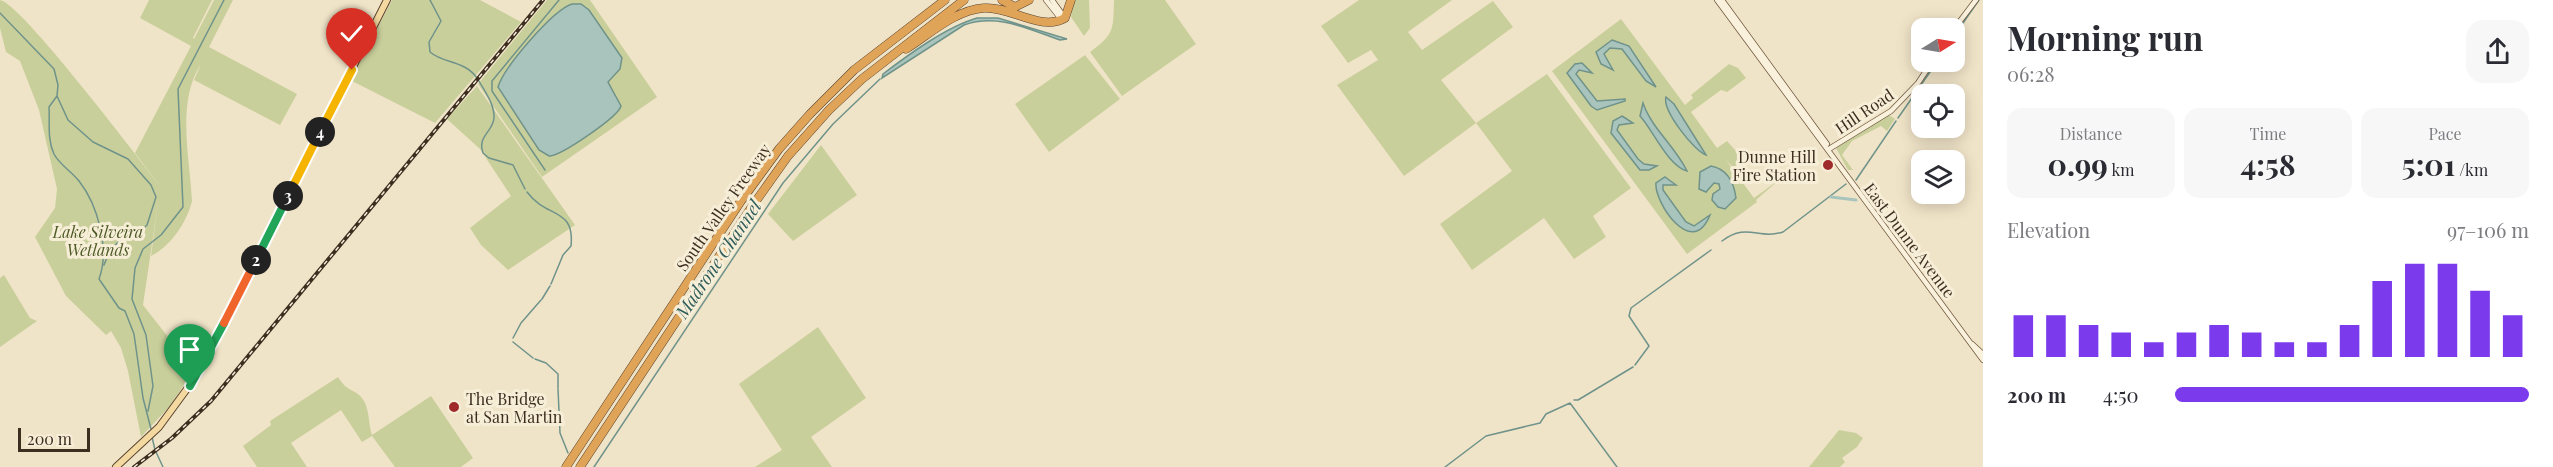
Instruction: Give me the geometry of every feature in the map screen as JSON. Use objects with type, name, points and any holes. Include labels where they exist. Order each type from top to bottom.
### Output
[{"type":"highway","points":[[891,40],[938,0]]},
{"type":"highway","name":"South Valley Freeway","points":[[566,467],[769,162],[826,97],[891,40],[945,0]]},
{"type":"highway","name":"South Valley Freeway","points":[[580,467],[769,181],[818,122],[874,68],[964,0]]},
{"type":"highway","points":[[1002,0],[1016,7],[1029,0]]},
{"type":"highway","points":[[874,68],[970,10],[995,8],[1048,23],[1063,19],[1071,0]]},
{"type":"main road","points":[[116,467],[159,427],[190,386],[205,361],[387,0]]},
{"type":"main road","points":[[1046,0],[1063,19]]},
{"type":"main road","points":[[1052,0],[1063,19]]},
{"type":"main road","name":"East Dunne Avenue","points":[[1719,0],[1983,360]]},
{"type":"main road","points":[[1963,18],[1976,0]]},
{"type":"main road","name":"Hill Road","points":[[1829,149],[1891,111],[1925,72]]},
{"type":"main road","name":"East Dunne Avenue","points":[[1972,344],[1983,354]]},
{"type":"green space","name":"Lake Silveira Wetlands","points":[[0,0],[12,7],[54,53],[160,186],[135,153],[191,46],[140,18],[149,0],[212,0],[194,39],[214,0],[233,0],[209,47],[297,94],[280,125],[194,80],[201,64],[193,79],[189,95],[186,131],[192,201],[177,233],[151,256],[158,203],[143,305],[194,370],[170,406],[141,437],[121,348],[111,331],[106,335],[66,296],[35,237],[55,208],[57,189],[39,110],[20,61],[6,52],[0,28]]},
{"type":"green space","points":[[392,0],[480,0],[521,22],[435,123],[350,80]]},
{"type":"green space","points":[[547,0],[590,0],[657,97],[542,177],[478,84]]},
{"type":"green space","points":[[1073,0],[1089,0],[1090,28],[1084,36],[1071,17]]},
{"type":"green space","points":[[1114,0],[1165,0],[1196,44],[1122,96],[1090,52],[1104,40],[1111,30]]},
{"type":"green space","points":[[1359,0],[1452,0],[1408,32],[1422,50],[1493,1],[1513,27],[1441,80],[1476,123],[1404,176],[1337,85],[1378,60],[1371,50],[1348,63],[1321,26]]},
{"type":"green space","points":[[1621,19],[1685,105],[1693,98],[1691,95],[1729,64],[1738,68],[1746,78],[1727,92],[1721,90],[1691,112],[1717,148],[1727,141],[1744,160],[1738,173],[1726,160],[1754,198],[1780,179],[1756,200],[1757,202],[1687,254],[1552,71]]},
{"type":"green space","points":[[1085,55],[1120,99],[1049,152],[1015,104]]},
{"type":"green space","points":[[1547,74],[1631,188],[1593,216],[1606,237],[1574,259],[1544,218],[1472,270],[1440,224],[1512,171],[1476,123]]},
{"type":"green space","points":[[477,86],[575,225],[508,270],[481,245],[470,228],[511,196],[480,149],[447,119]]},
{"type":"green space","points":[[1889,115],[1895,119],[1887,131],[1881,126],[1852,141],[1842,155],[1853,170],[1848,170],[1836,148]]},
{"type":"green space","points":[[821,145],[857,195],[793,241],[768,214]]},
{"type":"green space","points":[[4,275],[30,318],[37,321],[0,347],[0,278]]},
{"type":"green space","points":[[818,327],[866,398],[811,437],[832,467],[755,467],[782,450],[739,384]]},
{"type":"green space","points":[[338,377],[345,386],[365,402],[372,435],[431,396],[473,458],[461,467],[395,467],[372,436],[362,442],[341,410],[291,443],[307,467],[257,467],[243,446],[271,425],[270,421]]},
{"type":"green space","points":[[1839,430],[1856,433],[1863,438],[1857,447],[1842,458],[1845,462],[1840,467],[1809,467]]},
{"type":"water","points":[[572,4],[581,4],[589,10],[622,58],[620,69],[608,82],[621,106],[588,135],[565,150],[549,156],[539,150],[498,87],[509,66],[530,40],[553,17]]},
{"type":"water","points":[[977,18],[998,18],[1067,39],[1060,40],[1012,24],[976,22],[964,25],[882,78],[883,74],[928,42]]},
{"type":"water","points":[[1612,40],[1629,46],[1656,87],[1646,81],[1622,49],[1610,48],[1604,54],[1613,70],[1601,64],[1596,52]]},
{"type":"water","points":[[1582,63],[1592,73],[1579,70],[1576,74],[1597,101],[1625,99],[1625,101],[1597,110],[1591,106],[1567,73],[1575,64]]},
{"type":"water","points":[[1666,97],[1674,104],[1706,155],[1694,146],[1680,129],[1669,111]]},
{"type":"water","points":[[1643,103],[1652,121],[1687,171],[1680,168],[1667,155],[1640,116]]},
{"type":"water","points":[[1622,116],[1633,123],[1619,125],[1617,130],[1638,159],[1644,164],[1657,166],[1649,170],[1640,170],[1611,133],[1613,121]]},
{"type":"water","points":[[1711,166],[1725,173],[1733,187],[1736,198],[1725,209],[1718,207],[1712,200],[1713,194],[1720,189],[1719,184],[1714,183],[1706,192],[1699,189],[1700,172]]},
{"type":"water","points":[[1665,177],[1676,185],[1663,185],[1663,190],[1686,222],[1694,226],[1710,215],[1702,227],[1694,232],[1684,230],[1667,213],[1657,192],[1656,183]]},
{"type":"waterway","points":[[148,411],[153,386],[146,335],[132,299],[135,268],[143,249],[161,235],[183,207],[178,89],[224,0]]},
{"type":"waterway","points":[[430,0],[441,21],[429,42],[430,52],[441,59],[466,68],[477,78]]},
{"type":"waterway","points":[[545,170],[492,91],[492,81],[559,0]]},
{"type":"waterway","points":[[1965,20],[1979,0]]},
{"type":"waterway","points":[[0,13],[54,69],[58,85],[57,96],[68,120],[93,142],[128,159],[151,185],[156,197],[147,225],[139,233],[127,236],[117,243],[109,253],[104,265]]},
{"type":"waterway","points":[[1898,118],[1930,72]]},
{"type":"waterway","name":"Madrone Channel","points":[[594,467],[783,183],[833,124],[880,79]]},
{"type":"waterway","points":[[479,81],[494,113],[493,123],[482,142],[483,153],[489,158],[513,165],[525,189]]},
{"type":"waterway","points":[[57,96],[49,107],[52,148],[56,158],[86,191],[97,215],[103,242],[99,279],[119,308],[125,311],[134,334],[143,398],[151,429]]},
{"type":"waterway","points":[[1856,180],[1896,121]]},
{"type":"waterway","points":[[1722,241],[1739,233],[1783,232],[1846,184]]},
{"type":"waterway","points":[[527,192],[543,206],[558,214],[569,225],[571,246],[563,255],[551,284]]},
{"type":"waterway","points":[[1831,197],[1856,200]]},
{"type":"waterway","points":[[1635,365],[1649,346],[1629,316],[1631,308],[1711,250]]},
{"type":"waterway","points":[[542,299],[550,286]]},
{"type":"waterway","points":[[513,338],[521,323],[541,300]]},
{"type":"waterway","points":[[513,342],[533,358]]},
{"type":"waterway","points":[[535,359],[546,363],[558,374],[558,388]]},
{"type":"waterway","points":[[1574,400],[1578,400],[1633,367]]},
{"type":"waterway","points":[[558,389],[560,433],[568,453]]},
{"type":"waterway","points":[[1445,467],[1486,436],[1540,423],[1546,414],[1570,403],[1617,467]]},
{"type":"waterway","points":[[152,437],[155,450]]},
{"type":"waterway","points":[[156,452],[163,467]]},
{"type":"railway","points":[[134,467],[172,438],[211,401],[543,0]]},
{"type":"place","name":"Dunne Hill Fire Station","points":[[1828,165]]},
{"type":"place","name":"The Bridge at San Martin","points":[[454,407]]},
{"type":"route","points":[[190,386],[205,361],[352,70]]}]
